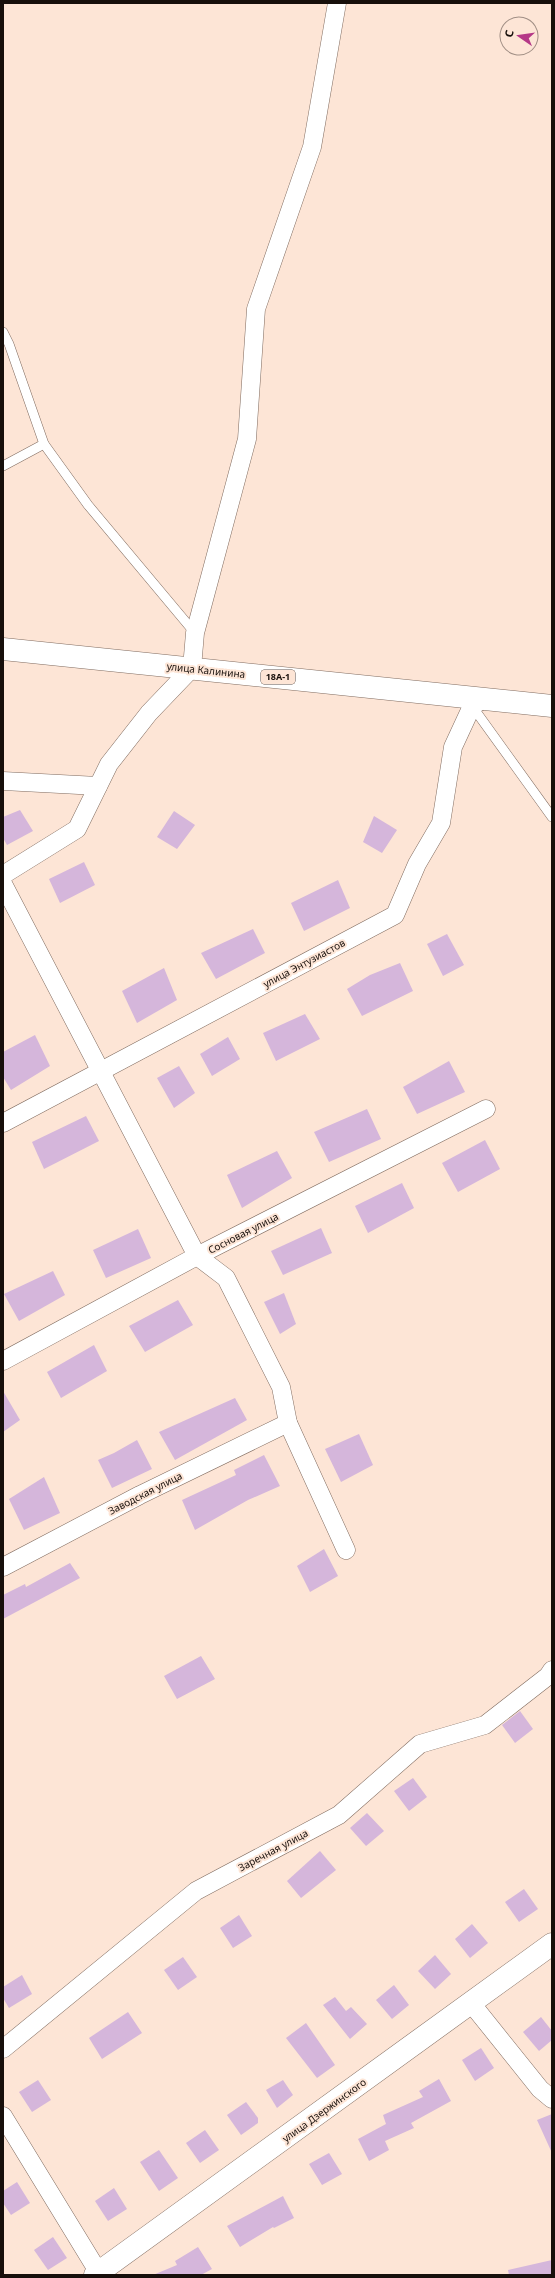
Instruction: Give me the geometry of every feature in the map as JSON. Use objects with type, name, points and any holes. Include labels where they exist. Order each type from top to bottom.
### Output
[{"type":"street","points":[[3,875],[76,829],[109,764],[149,713],[192,668],[195,633],[247,439],[256,309],[312,147],[337,3]]},
{"type":"street","name":"улица Калинина","points":[[3,649],[192,668],[478,702],[552,706]]},
{"type":"street","name":"улица Энтузиастов","points":[[3,1123],[395,915],[417,864],[441,823],[453,747],[478,702]]},
{"type":"street","points":[[3,781],[98,786]]},
{"type":"street","points":[[3,884],[197,1256],[226,1278],[281,1388],[288,1424],[346,1550]]},
{"type":"street","name":"Сосновая улица","points":[[3,1360],[197,1256],[486,1109]]},
{"type":"street","name":"Заводская улица","points":[[3,1567],[140,1495],[288,1424]]},
{"type":"street","name":"Заречная улица","points":[[3,2049],[196,1891],[339,1815],[420,1744],[485,1725],[548,1676],[552,1670]]},
{"type":"street","name":"улица Дзержинского","points":[[97,2274],[552,1944]]},
{"type":"street","points":[[471,2003],[540,2089],[552,2099]]},
{"type":"street","points":[[3,2116],[97,2274]]},
{"type":"lane","points":[[3,332],[9,344],[44,444],[88,505],[195,633]]},
{"type":"lane","points":[[3,466],[44,444]]},
{"type":"lane","points":[[478,702],[552,816]]},
{"type":"building","points":[[20,810],[33,831],[7,845],[3,838],[3,817]]},
{"type":"building","points":[[174,811],[195,825],[177,849],[157,837]]},
{"type":"building","points":[[374,816],[397,830],[382,853],[363,842]]},
{"type":"building","points":[[84,862],[95,885],[60,903],[49,879]]},
{"type":"building","points":[[338,880],[350,908],[304,931],[291,903]]},
{"type":"building","points":[[253,929],[265,953],[216,979],[201,953]]},
{"type":"building","points":[[447,934],[464,965],[443,976],[427,944]]},
{"type":"building","points":[[400,963],[413,991],[362,1016],[347,989],[370,975]]},
{"type":"building","points":[[164,968],[177,1000],[137,1023],[122,991]]},
{"type":"building","points":[[305,1014],[320,1039],[276,1061],[263,1033]]},
{"type":"building","points":[[35,1035],[50,1066],[11,1090],[3,1077],[3,1052]]},
{"type":"building","points":[[228,1037],[240,1059],[212,1076],[200,1054]]},
{"type":"building","points":[[449,1061],[465,1092],[417,1114],[403,1087]]},
{"type":"building","points":[[179,1066],[195,1093],[174,1108],[157,1078]]},
{"type":"building","points":[[367,1109],[381,1139],[329,1162],[314,1132]]},
{"type":"building","points":[[86,1116],[99,1141],[44,1169],[32,1142]]},
{"type":"building","points":[[485,1140],[500,1169],[458,1192],[442,1163]]},
{"type":"building","points":[[277,1151],[292,1178],[242,1208],[227,1175]]},
{"type":"building","points":[[402,1183],[414,1208],[368,1233],[355,1206]]},
{"type":"building","points":[[321,1228],[332,1253],[283,1275],[271,1251]]},
{"type":"building","points":[[138,1229],[151,1258],[106,1278],[93,1250]]},
{"type":"building","points":[[53,1271],[65,1295],[19,1321],[4,1294]]},
{"type":"building","points":[[284,1293],[296,1324],[280,1334],[264,1302]]},
{"type":"building","points":[[178,1300],[193,1325],[145,1352],[129,1326]]},
{"type":"building","points":[[94,1345],[107,1371],[61,1398],[47,1372]]},
{"type":"building","points":[[3,1391],[20,1420],[3,1432]]},
{"type":"building","points":[[235,1398],[247,1420],[175,1460],[159,1432]]},
{"type":"building","points":[[359,1434],[373,1465],[341,1482],[325,1449]]},
{"type":"building","points":[[137,1440],[152,1469],[112,1488],[98,1460]]},
{"type":"building","points":[[264,1455],[280,1486],[248,1500],[195,1530],[182,1500],[236,1475],[234,1470]]},
{"type":"building","points":[[44,1477],[60,1513],[24,1530],[9,1499]]},
{"type":"building","points":[[324,1549],[338,1576],[310,1592],[297,1566]]},
{"type":"building","points":[[70,1563],[80,1578],[3,1619],[3,1595],[25,1584],[26,1587]]},
{"type":"building","points":[[201,1656],[215,1679],[177,1699],[164,1676]]},
{"type":"building","points":[[520,1711],[533,1729],[515,1743],[502,1725]]},
{"type":"building","points":[[413,1778],[427,1797],[409,1811],[394,1791]]},
{"type":"building","points":[[367,1813],[384,1831],[366,1846],[350,1828]]},
{"type":"building","points":[[320,1851],[336,1870],[301,1898],[287,1881]]},
{"type":"building","points":[[524,1889],[538,1909],[519,1922],[505,1902]]},
{"type":"building","points":[[239,1915],[252,1936],[233,1948],[220,1928]]},
{"type":"building","points":[[472,1924],[488,1943],[470,1958],[455,1939]]},
{"type":"building","points":[[435,1955],[451,1974],[435,1989],[418,1971]]},
{"type":"building","points":[[183,1957],[197,1977],[178,1990],[164,1970]]},
{"type":"building","points":[[22,1975],[32,1994],[9,2008],[3,1998],[3,1987]]},
{"type":"building","points":[[394,1985],[409,2005],[392,2019],[376,2000]]},
{"type":"building","points":[[335,1997],[346,2011],[351,2007],[367,2024],[350,2039],[323,2005]]},
{"type":"building","points":[[128,2012],[142,2033],[102,2059],[89,2038]]},
{"type":"building","points":[[541,2017],[552,2031],[552,2040],[539,2051],[523,2032]]},
{"type":"building","points":[[306,2023],[335,2065],[317,2078],[286,2038]]},
{"type":"building","points":[[481,2048],[494,2068],[475,2081],[462,2060]]},
{"type":"building","points":[[439,2079],[451,2101],[411,2123],[414,2128],[385,2141],[389,2150],[369,2161],[358,2139],[386,2124],[383,2115],[423,2097],[419,2091]]},
{"type":"building","points":[[38,2080],[51,2100],[32,2112],[19,2092]]},
{"type":"building","points":[[283,2080],[293,2095],[277,2108],[266,2090]]},
{"type":"building","points":[[246,2102],[258,2118],[258,2123],[241,2135],[227,2115]]},
{"type":"building","points":[[552,2114],[552,2153],[537,2120]]},
{"type":"building","points":[[205,2130],[219,2150],[200,2163],[186,2143]]},
{"type":"building","points":[[159,2150],[178,2178],[159,2191],[140,2162]]},
{"type":"building","points":[[329,2153],[342,2174],[322,2185],[309,2164]]},
{"type":"building","points":[[17,2182],[30,2203],[11,2215],[3,2203],[3,2191]]},
{"type":"building","points":[[114,2188],[127,2209],[108,2221],[95,2201]]},
{"type":"building","points":[[283,2196],[294,2218],[274,2228],[273,2227],[240,2247],[227,2226]]},
{"type":"building","points":[[53,2237],[67,2258],[48,2270],[34,2250]]},
{"type":"building","points":[[198,2247],[212,2269],[201,2275],[153,2275],[177,2265],[175,2261]]},
{"type":"building","points":[[552,2260],[552,2275],[509,2275],[508,2270]]}]
